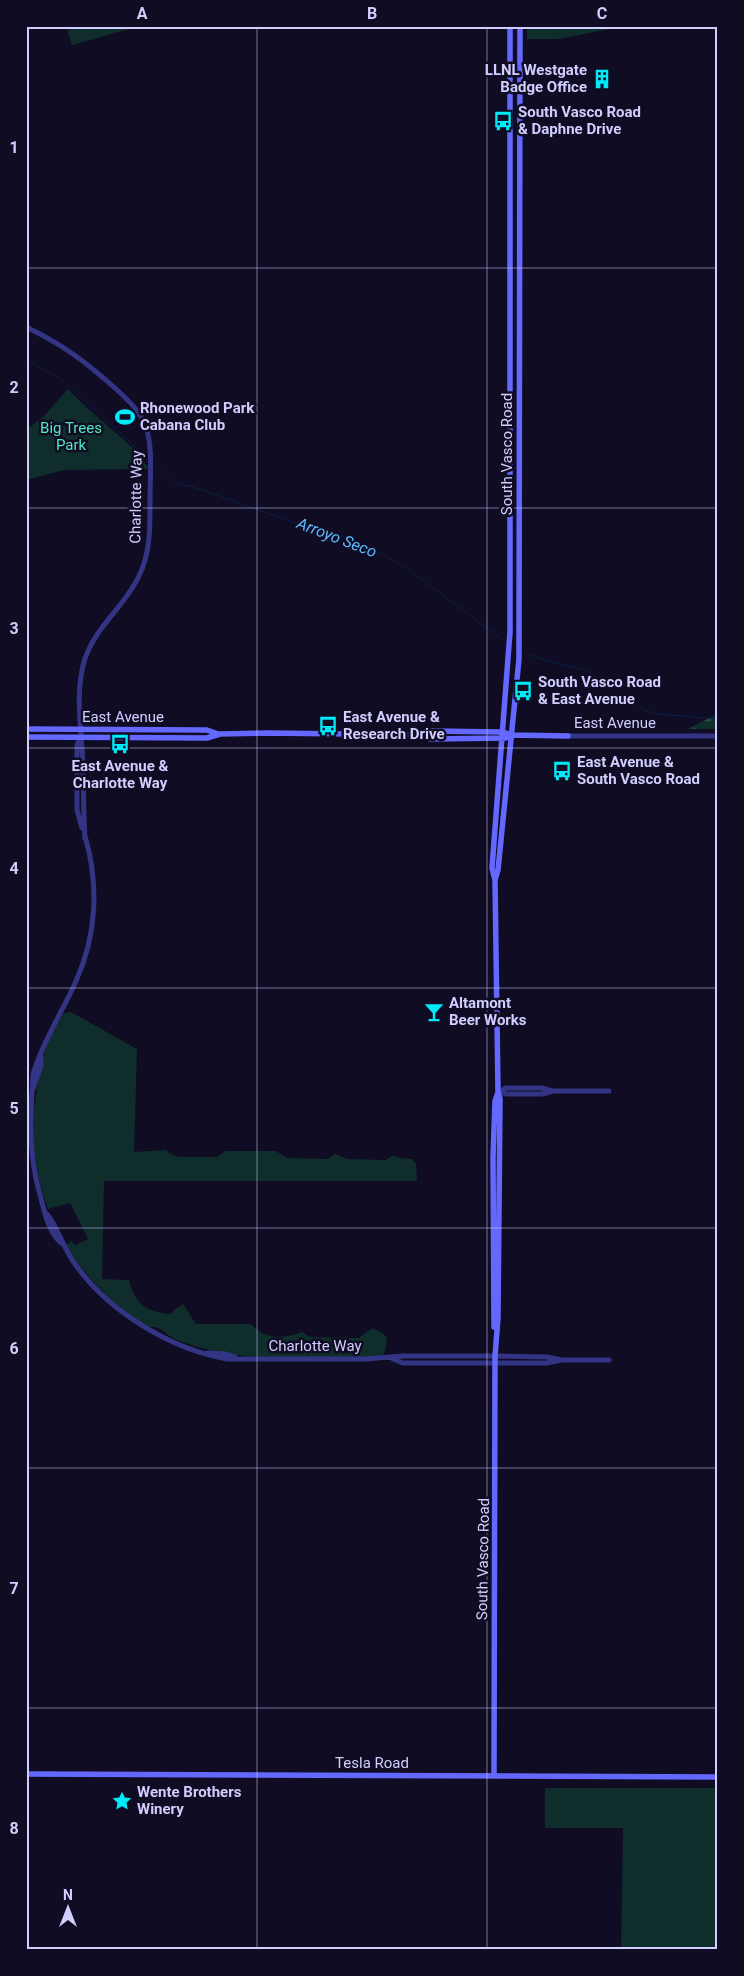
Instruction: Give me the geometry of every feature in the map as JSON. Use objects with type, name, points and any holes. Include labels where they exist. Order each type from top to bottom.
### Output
[{"type":"main road","name":"South Vasco Road","points":[[494,1776],[495,1359],[498,1318],[500,1091],[495,880],[492,868],[510,632],[510,26]]},
{"type":"main road","name":"South Vasco Road","points":[[495,880],[498,870],[512,735],[519,636],[520,26]]},
{"type":"main road","name":"East Avenue","points":[[26,729],[207,730],[220,734],[423,735],[430,739],[503,740],[512,735]]},
{"type":"main road","name":"East Avenue","points":[[423,735],[430,731],[503,732],[512,735],[568,736]]},
{"type":"main road","name":"East Avenue","points":[[26,737],[207,738],[220,734]]},
{"type":"main road","name":"Tesla Road","points":[[26,1774],[718,1777]]},
{"type":"street","points":[[510,48],[520,48]]},
{"type":"street","name":"Charlotte Way","points":[[26,327],[83,359],[136,408],[146,428],[150,456],[149,534],[145,559],[134,587],[102,626],[86,656],[79,688],[80,737],[77,745],[77,810],[92,865],[93,922],[89,943],[76,981],[51,1030],[34,1072],[30,1126],[32,1161],[47,1214],[62,1244],[89,1282],[121,1311],[144,1327],[164,1337],[227,1359],[392,1359],[403,1356],[495,1359],[547,1357],[562,1360],[610,1360]]},
{"type":"street","name":"East Avenue","points":[[568,736],[718,736]]},
{"type":"street","points":[[500,1091],[506,1094],[542,1094],[553,1091],[609,1091]]},
{"type":"green space","points":[[69,26],[148,26],[133,28],[72,45],[68,33]]},
{"type":"green space","points":[[527,26],[625,26],[559,39],[527,39]]},
{"type":"green space","name":"Big Trees Park","points":[[68,389],[133,448],[150,469],[64,470],[26,480],[26,430],[43,417]]},
{"type":"green space","points":[[718,714],[718,729],[687,729]]},
{"type":"green space","points":[[71,1012],[137,1049],[134,1152],[166,1150],[170,1154],[179,1157],[217,1157],[225,1151],[276,1151],[287,1158],[328,1159],[335,1154],[347,1159],[386,1160],[393,1155],[412,1159],[416,1164],[417,1181],[104,1181],[102,1279],[129,1280],[138,1301],[148,1309],[171,1314],[183,1304],[196,1324],[251,1324],[263,1333],[275,1337],[302,1332],[310,1337],[359,1338],[372,1328],[383,1333],[387,1338],[383,1355],[377,1357],[276,1358],[226,1353],[201,1348],[174,1339],[158,1328],[147,1326],[112,1301],[92,1281],[66,1247],[72,1241],[75,1245],[88,1239],[70,1203],[48,1209],[42,1192],[35,1157],[33,1122],[44,1052],[51,1035],[64,1013]]},
{"type":"green space","points":[[545,1788],[718,1788],[718,1950],[621,1950],[623,1828],[545,1828]]},
{"type":"waterway","name":"Arroyo Seco","points":[[26,359],[62,380],[144,455]]},
{"type":"waterway","name":"Arroyo Seco","points":[[156,466],[175,483],[200,489],[295,523],[327,530],[374,549],[406,568],[502,639]]},
{"type":"waterway","name":"Arroyo Seco","points":[[524,653],[558,664],[587,670],[625,699],[647,711],[659,714],[718,719]]},
{"type":"place","name":"LLNL Westgate Badge Office","points":[[602,79]]},
{"type":"place","name":"South Vasco Road & Daphne Drive","points":[[503,121]]},
{"type":"place","name":"Rhonewood Park Cabana Club","points":[[125,417]]},
{"type":"place","name":"South Vasco Road & East Avenue","points":[[523,691]]},
{"type":"place","name":"East Avenue & Research Drive","points":[[328,726]]},
{"type":"place","name":"East Avenue & Charlotte Way","points":[[120,744]]},
{"type":"place","name":"East Avenue & South Vasco Road","points":[[562,771]]},
{"type":"place","name":"Altamont Beer Works","points":[[434,1012]]},
{"type":"place","name":"Wente Brothers Winery","points":[[122,1801]]}]
